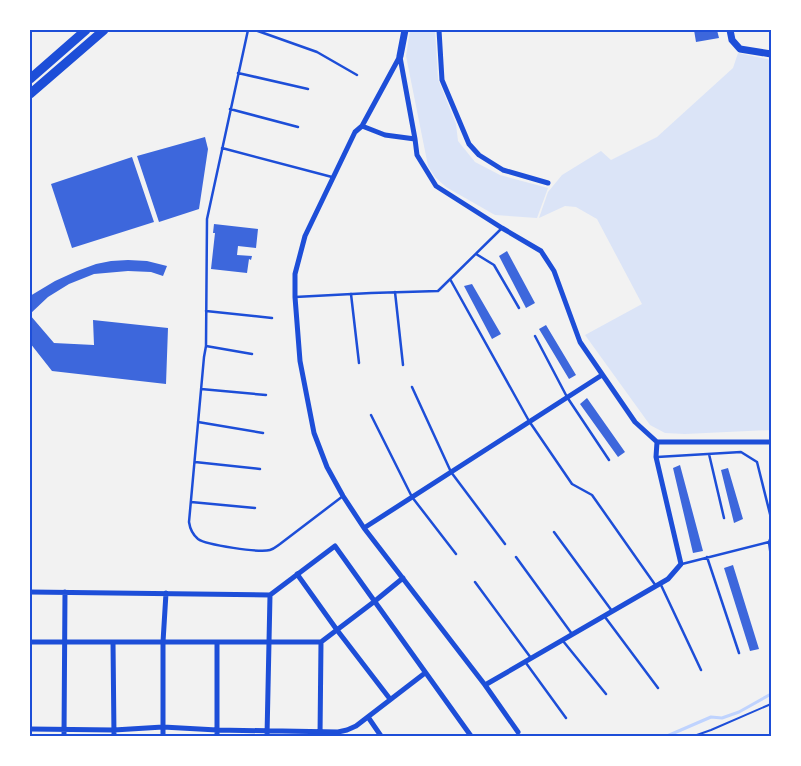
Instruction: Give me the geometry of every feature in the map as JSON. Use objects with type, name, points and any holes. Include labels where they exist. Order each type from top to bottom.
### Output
[{"type":"highway","points":[[30,79],[86,30]]},
{"type":"highway","points":[[30,94],[104,30]]},
{"type":"street","points":[[405,30],[400,56],[362,126],[355,132],[305,236],[295,274],[300,361],[314,433],[327,466],[343,496],[364,528],[485,685],[518,732]]},
{"type":"street","points":[[439,30],[442,80],[469,144],[479,155],[503,170],[548,184]]},
{"type":"street","points":[[730,30],[732,40],[740,49],[771,54]]},
{"type":"street","points":[[400,56],[417,155],[436,186],[541,251],[554,271],[580,342],[634,422],[657,442],[771,442]]},
{"type":"street","points":[[362,126],[385,135],[415,139]]},
{"type":"street","points":[[364,528],[602,374]]},
{"type":"street","points":[[485,685],[668,579],[681,564],[656,457],[657,442]]},
{"type":"street","points":[[30,592],[270,595],[335,546],[471,736]]},
{"type":"street","points":[[297,574],[390,699]]},
{"type":"street","points":[[30,642],[321,642],[402,578]]},
{"type":"street","points":[[64,736],[65,592]]},
{"type":"street","points":[[163,736],[163,642],[166,593]]},
{"type":"street","points":[[267,733],[270,595]]},
{"type":"street","points":[[113,642],[114,733]]},
{"type":"street","points":[[217,642],[217,733]]},
{"type":"street","points":[[319,734],[321,642]]},
{"type":"street","points":[[30,729],[64,729],[114,733],[163,728],[217,733],[319,734],[338,732],[356,726],[425,673]]},
{"type":"street","points":[[368,717],[381,736]]},
{"type":"lane","points":[[248,30],[206,219],[206,346],[189,522],[191,531],[200,540],[247,550],[271,550],[343,496]]},
{"type":"lane","points":[[255,30],[317,52],[357,75]]},
{"type":"lane","points":[[238,73],[308,89]]},
{"type":"lane","points":[[230,109],[298,127]]},
{"type":"lane","points":[[222,148],[333,177]]},
{"type":"lane","points":[[295,297],[438,291],[502,228]]},
{"type":"lane","points":[[476,254],[494,265],[519,308]]},
{"type":"lane","points":[[450,279],[529,421],[572,484],[592,495],[658,585],[701,670]]},
{"type":"lane","points":[[395,292],[403,365]]},
{"type":"lane","points":[[351,294],[359,363]]},
{"type":"lane","points":[[206,311],[272,318]]},
{"type":"lane","points":[[535,336],[567,397],[609,460]]},
{"type":"lane","points":[[206,346],[252,354]]},
{"type":"lane","points":[[412,387],[451,472],[505,544]]},
{"type":"lane","points":[[201,389],[266,395]]},
{"type":"lane","points":[[371,415],[412,497],[456,554]]},
{"type":"lane","points":[[198,422],[263,433]]},
{"type":"lane","points":[[656,457],[741,452],[757,462],[771,518]]},
{"type":"lane","points":[[709,454],[724,518]]},
{"type":"lane","points":[[194,462],[260,469]]},
{"type":"lane","points":[[191,502],[255,508]]},
{"type":"lane","points":[[554,532],[612,612]]},
{"type":"lane","points":[[771,537],[768,542],[771,557]]},
{"type":"lane","points":[[681,564],[768,542]]},
{"type":"lane","points":[[516,557],[572,634]]},
{"type":"lane","points":[[707,558],[740,653]]},
{"type":"lane","points":[[475,582],[531,658]]},
{"type":"lane","points":[[604,616],[658,688]]},
{"type":"lane","points":[[562,640],[606,694]]},
{"type":"lane","points":[[525,662],[566,718]]},
{"type":"path","points":[[694,736],[771,704]]},
{"type":"shaded area","points":[[410,30],[435,30],[438,79],[456,124],[458,141],[475,162],[500,175],[548,188],[537,218],[495,215],[446,187],[435,177],[428,166],[406,56]]},
{"type":"shaded area","points":[[738,53],[771,60],[771,430],[685,434],[665,433],[650,425],[585,335],[642,304],[597,219],[576,207],[565,206],[539,218],[548,192],[562,175],[601,151],[611,160],[657,137],[733,68]]},
{"type":"building","points":[[694,30],[717,30],[719,38],[696,42]]},
{"type":"building","points":[[205,137],[208,149],[199,209],[159,222],[137,156]]},
{"type":"building","points":[[132,157],[154,222],[72,248],[51,184]]},
{"type":"building","points":[[214,224],[258,229],[256,248],[238,246],[237,255],[252,256],[251,260],[249,259],[247,273],[211,269],[215,233],[213,233]]},
{"type":"building","points":[[507,251],[535,303],[526,308],[499,256]]},
{"type":"building","points":[[128,260],[147,261],[167,266],[163,276],[151,272],[128,271],[94,274],[69,284],[48,297],[30,314],[30,296],[55,281],[96,264]]},
{"type":"building","points":[[472,284],[501,334],[492,339],[464,286]]},
{"type":"building","points":[[30,315],[54,343],[94,345],[93,320],[168,328],[166,384],[52,371],[30,343]]},
{"type":"building","points":[[546,325],[576,375],[569,379],[539,329]]},
{"type":"building","points":[[587,398],[625,452],[618,457],[580,404]]},
{"type":"building","points":[[680,465],[703,551],[693,553],[673,468]]},
{"type":"building","points":[[728,468],[743,519],[734,523],[721,470]]},
{"type":"building","points":[[733,565],[759,649],[750,651],[724,568]]},
{"type":"waterway","points":[[667,736],[711,717],[722,718],[739,712],[771,694]]}]
